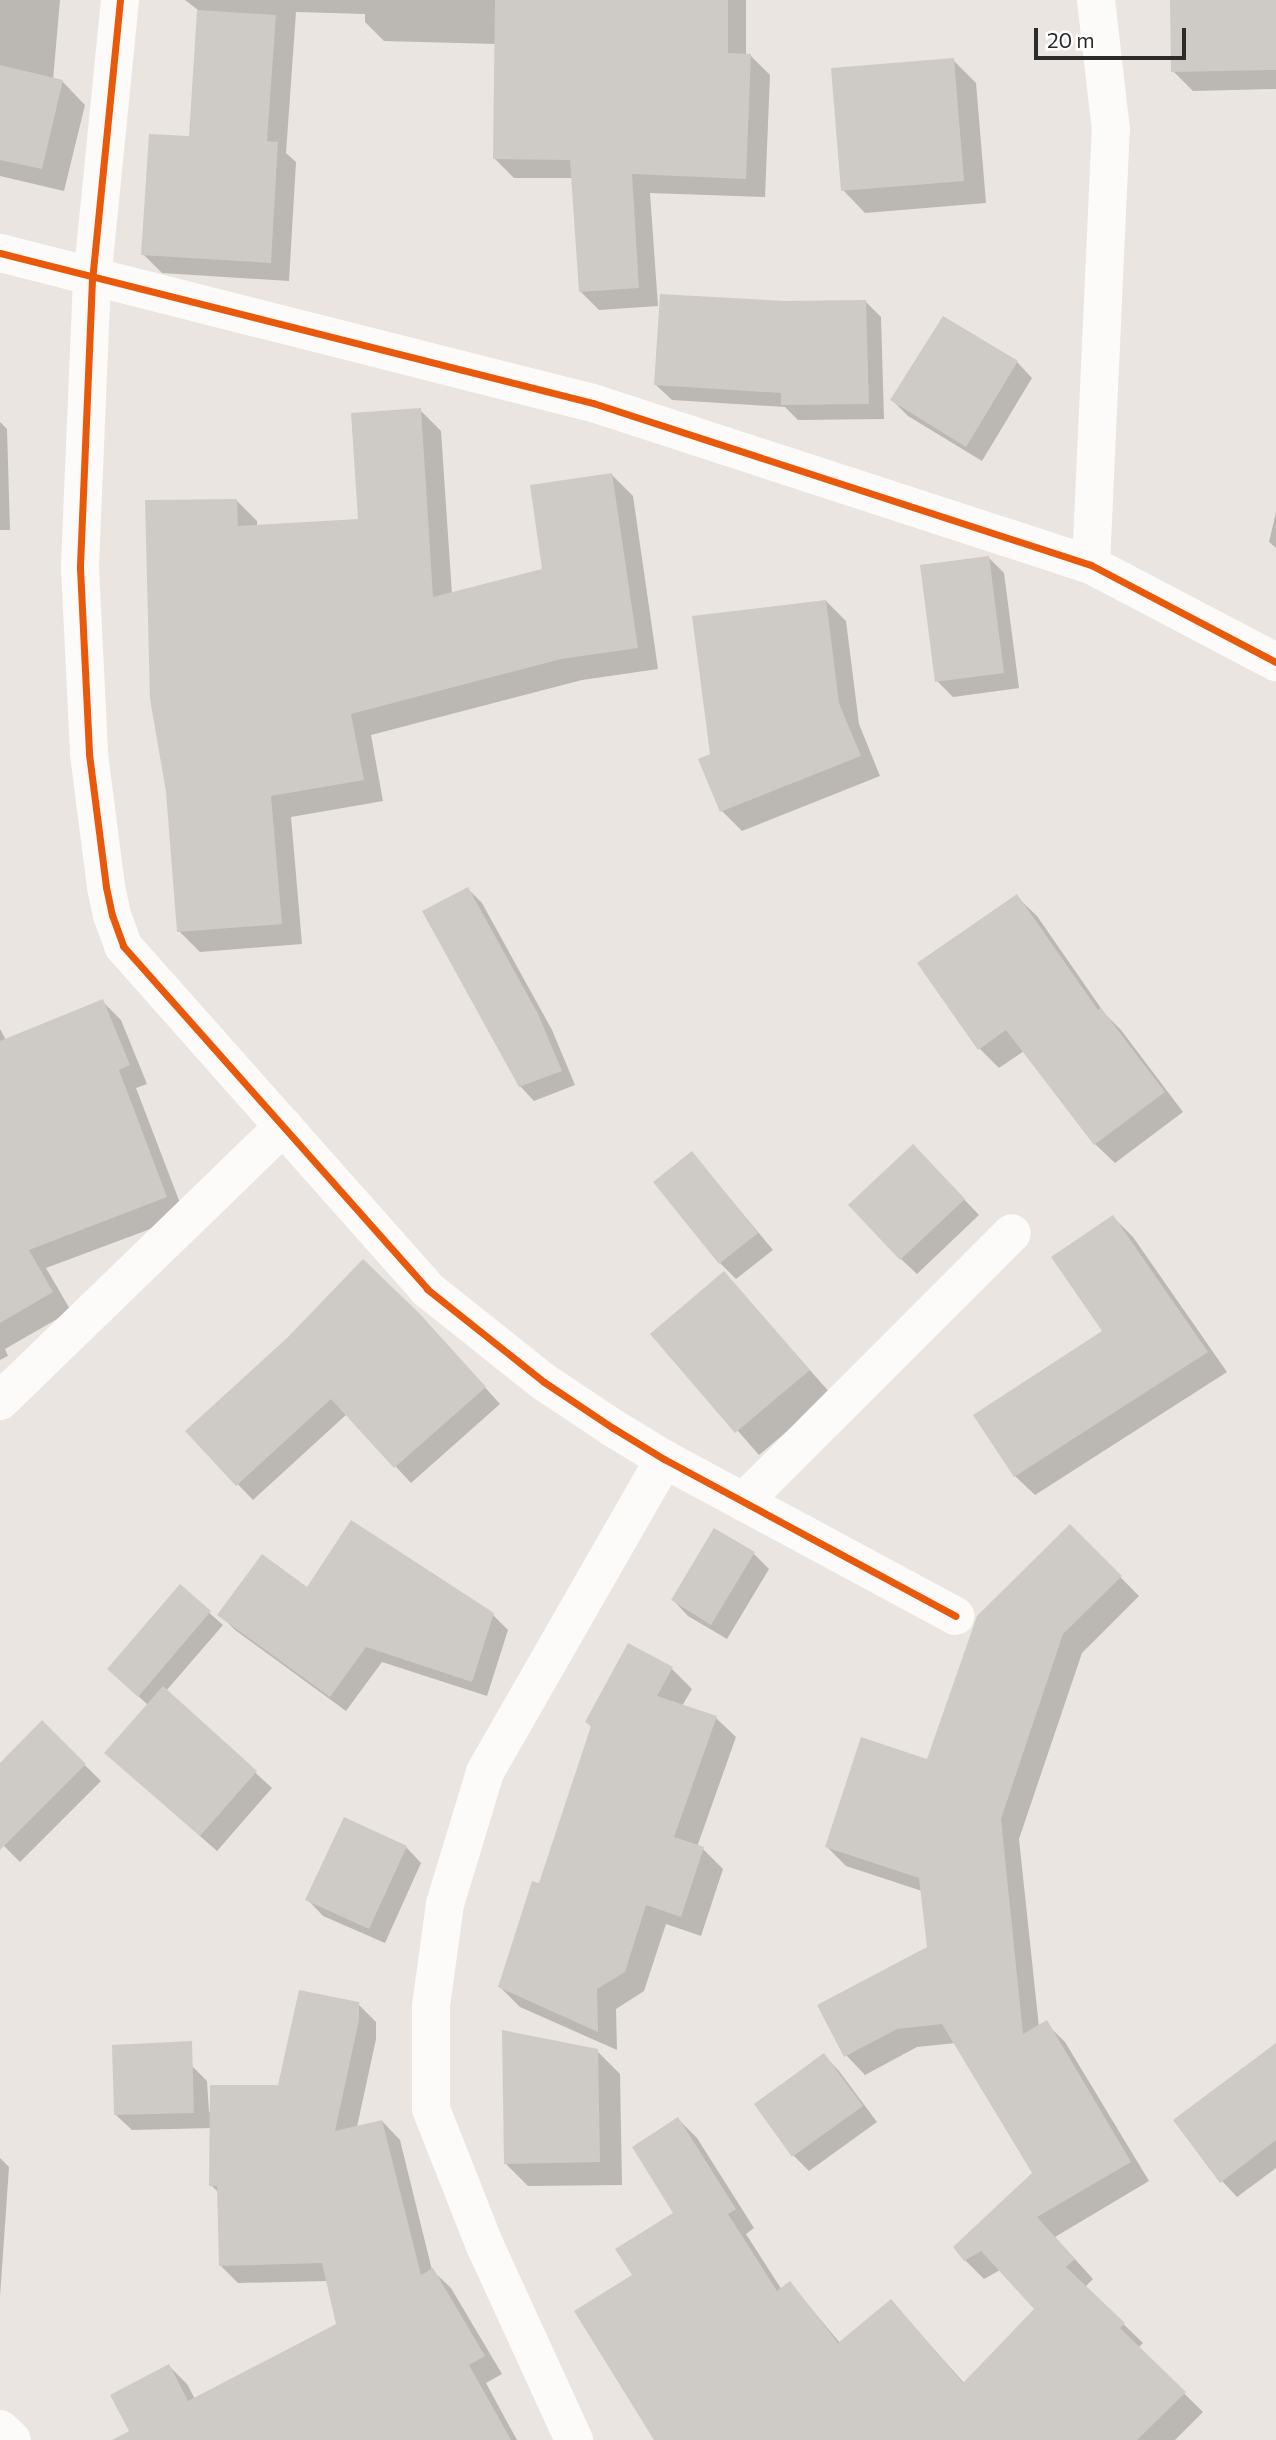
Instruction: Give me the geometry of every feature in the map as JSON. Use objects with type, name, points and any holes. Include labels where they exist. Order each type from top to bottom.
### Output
[{"type":"street","points":[[120,0],[92,279],[80,568],[89,754],[111,915],[123,946],[427,1289],[544,1382],[664,1459],[956,1616]]},
{"type":"street","points":[[1091,565],[1111,130],[1096,0]]},
{"type":"street","points":[[0,253],[92,279],[593,403],[1091,565],[1276,662]]},
{"type":"street","points":[[0,1401],[284,1126]]},
{"type":"street","points":[[743,1502],[1012,1233]]},
{"type":"street","points":[[574,2440],[485,2246],[431,2109],[431,2006],[445,1904],[485,1772],[664,1459]]},
{"type":"street","points":[[0,2429],[12,2440]]},
{"type":"building","points":[[495,0],[728,0],[728,53],[751,54],[746,179],[632,174],[639,288],[579,292],[570,160],[493,159]]},
{"type":"building","points":[[1170,0],[1276,0],[1276,70],[1171,72]]},
{"type":"building","points":[[197,10],[276,15],[267,141],[278,142],[271,263],[141,255],[149,134],[189,136]]},
{"type":"building","points":[[954,58],[964,181],[841,191],[831,68]]},
{"type":"building","points":[[0,65],[63,80],[42,169],[0,160]]},
{"type":"building","points":[[660,294],[784,301],[866,300],[869,404],[781,405],[781,393],[654,385]]},
{"type":"building","points":[[943,316],[1018,361],[966,447],[890,400]]},
{"type":"building","points":[[421,408],[433,597],[542,569],[530,485],[612,473],[638,648],[561,659],[351,714],[364,780],[271,796],[282,924],[177,932],[166,792],[150,699],[145,500],[237,499],[238,526],[358,519],[351,413]]},
{"type":"building","points":[[989,556],[1004,673],[935,682],[920,565]]},
{"type":"building","points":[[826,600],[839,703],[861,756],[720,812],[698,759],[710,754],[692,616]]},
{"type":"building","points":[[468,887],[538,1014],[562,1071],[519,1087],[422,911]]},
{"type":"building","points":[[1017,894],[1098,1010],[1101,1008],[1165,1092],[1094,1145],[1006,1030],[978,1050],[917,963]]},
{"type":"building","points":[[103,999],[130,1065],[119,1070],[167,1197],[29,1250],[53,1292],[0,1323],[0,1041]]},
{"type":"building","points":[[913,1144],[965,1199],[900,1260],[848,1205]]},
{"type":"building","points":[[692,1151],[758,1233],[719,1264],[653,1182]]},
{"type":"building","points":[[1113,1215],[1208,1352],[1014,1477],[973,1415],[1102,1331],[1051,1257]]},
{"type":"building","points":[[363,1259],[419,1313],[486,1387],[394,1468],[331,1399],[236,1486],[185,1431],[288,1337]]},
{"type":"building","points":[[724,1271],[810,1370],[735,1433],[650,1334]]},
{"type":"building","points":[[351,1520],[494,1613],[472,1682],[366,1647],[330,1697],[217,1615],[262,1554],[307,1587]]},
{"type":"building","points":[[1070,1524],[1122,1576],[1063,1634],[1001,1819],[1023,2034],[1047,2020],[1131,2162],[1037,2217],[1075,2259],[1066,2267],[1125,2323],[1120,2328],[1186,2392],[1137,2440],[654,2440],[574,2311],[632,2275],[615,2249],[673,2213],[632,2147],[678,2117],[736,2209],[728,2214],[777,2291],[790,2281],[838,2343],[891,2299],[963,2383],[1034,2309],[981,2251],[964,2261],[953,2247],[1032,2173],[942,2024],[897,2029],[844,2057],[817,2005],[927,1947],[919,1878],[825,1847],[861,1737],[927,1759],[977,1616]]},
{"type":"building","points":[[714,1528],[755,1552],[711,1625],[671,1600]]},
{"type":"building","points":[[180,1584],[211,1611],[138,1697],[107,1669]]},
{"type":"building","points":[[628,1643],[673,1667],[657,1696],[717,1716],[674,1837],[704,1847],[681,1917],[646,1905],[625,1972],[597,1989],[598,2032],[498,1987],[532,1881],[539,1883],[591,1726],[585,1722]]},
{"type":"building","points":[[163,1686],[257,1771],[200,1836],[104,1753]]},
{"type":"building","points":[[42,1720],[86,1764],[0,1850],[0,1763]]},
{"type":"building","points":[[344,1817],[407,1846],[369,1929],[305,1900]]},
{"type":"building","points":[[299,1990],[359,2002],[359,2020],[335,2131],[382,2120],[421,2275],[433,2268],[485,2356],[469,2365],[511,2440],[112,2440],[129,2431],[110,2395],[169,2364],[188,2401],[336,2324],[322,2263],[219,2266],[217,2186],[209,2186],[210,2085],[278,2085]]},
{"type":"building","points":[[502,2030],[598,2049],[600,2162],[504,2164]]},
{"type":"building","points":[[192,2041],[194,2113],[114,2115],[112,2045]]},
{"type":"building","points":[[1276,2043],[1276,2140],[1220,2183],[1173,2120]]},
{"type":"building","points":[[824,2053],[863,2106],[792,2157],[754,2104]]},
{"type":"cycle path","points":[[120,0],[92,279],[80,568],[89,754],[106,887],[123,946],[427,1289],[544,1382],[613,1428],[664,1459],[955,1616]]},
{"type":"cycle path","points":[[0,253],[593,403],[1091,565],[1276,662]]}]
